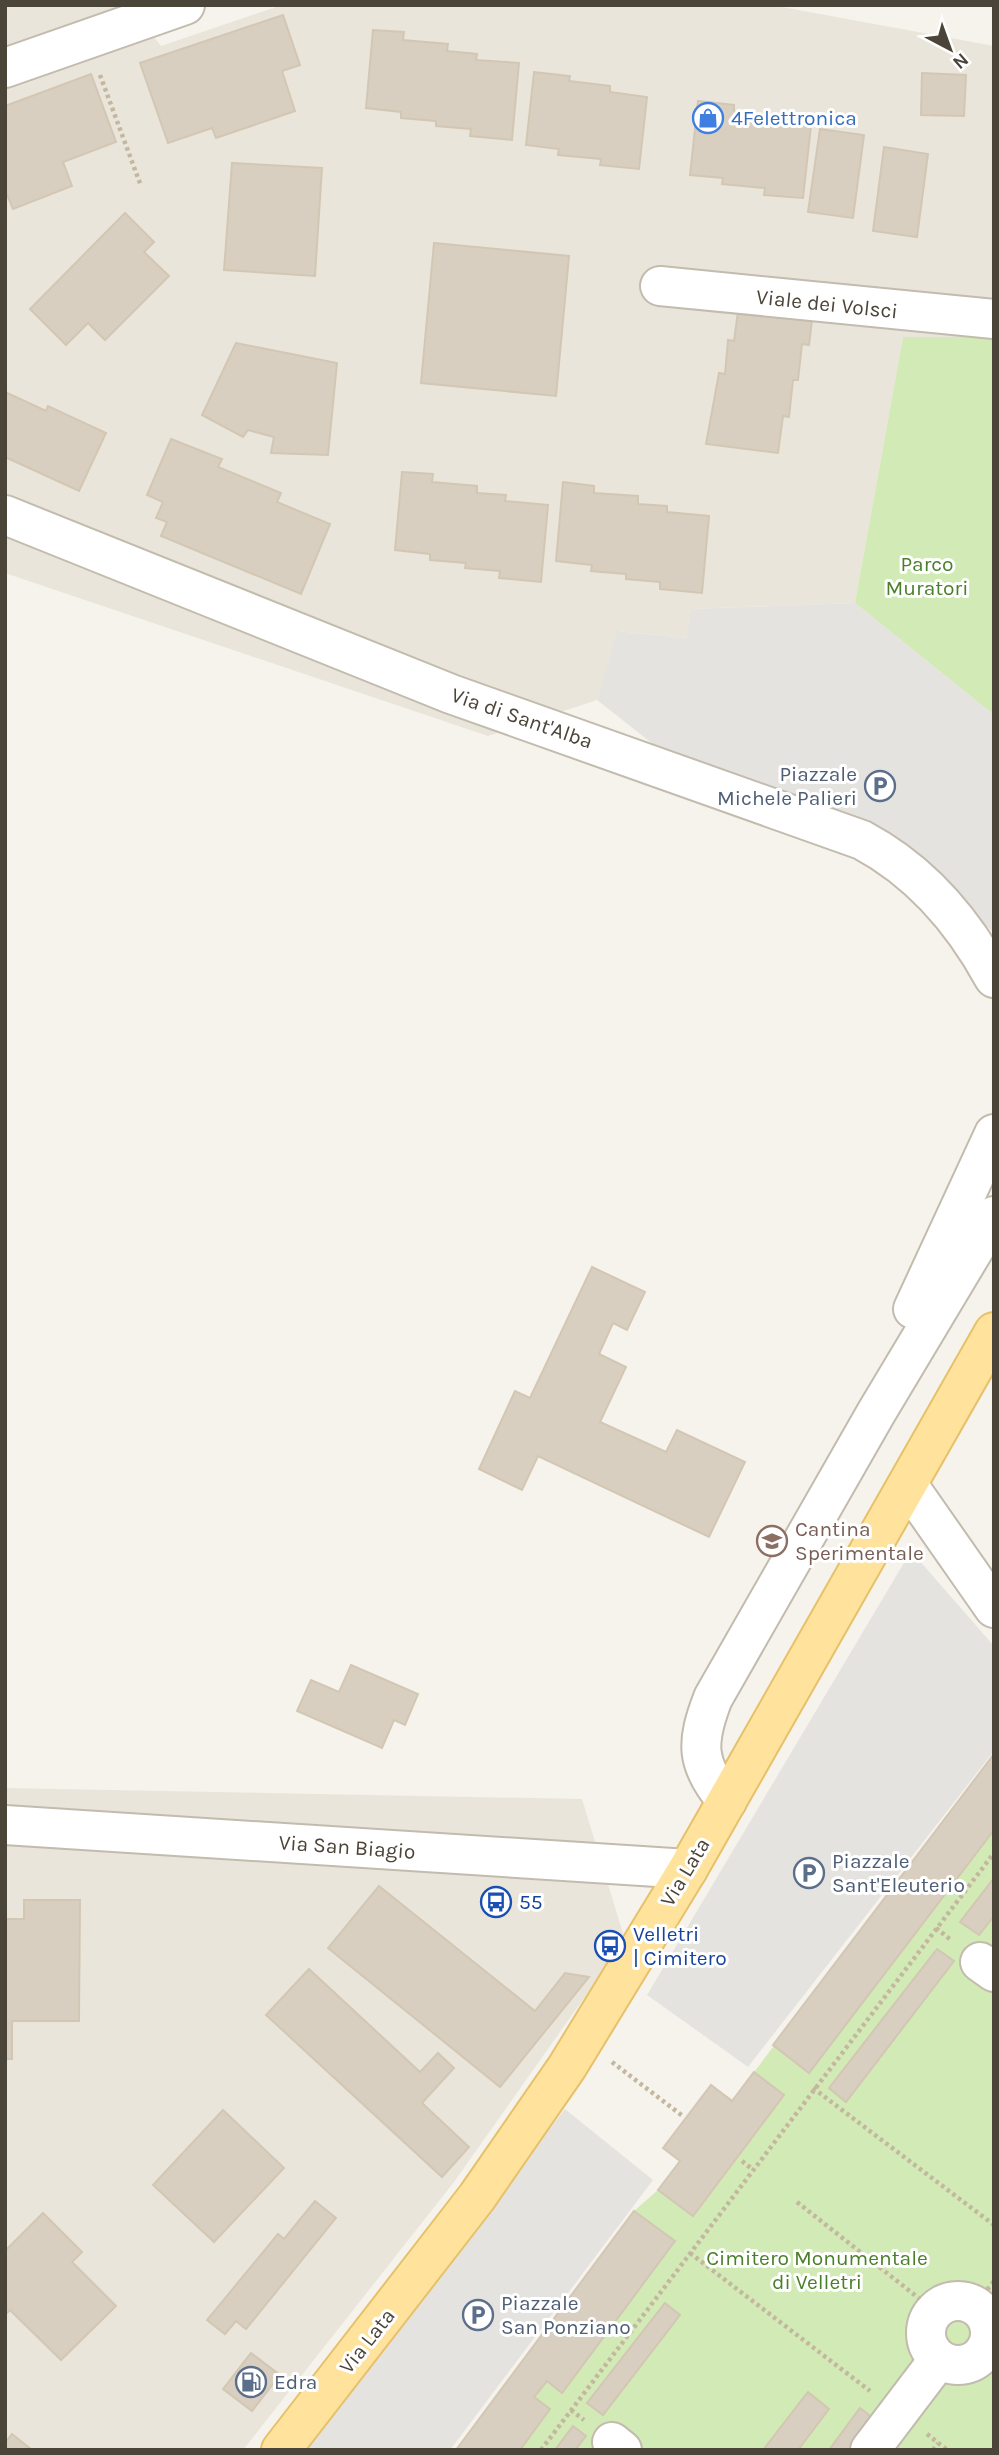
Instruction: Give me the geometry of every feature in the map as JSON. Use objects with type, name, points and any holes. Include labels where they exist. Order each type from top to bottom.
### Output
[{"type":"main road","name":"Via Lata","points":[[281,2450],[477,2197],[583,2040],[688,1869],[994,1332]]},
{"type":"street","points":[[5,68],[112,25],[185,5]]},
{"type":"street","name":"Viale dei Volsci","points":[[660,286],[994,319]]},
{"type":"street","name":"Via di Sant'Alba","points":[[5,514],[451,694],[862,840],[904,867],[934,895],[962,926],[994,978]]},
{"type":"street","points":[[876,1413],[906,1323],[994,1134]]},
{"type":"street","points":[[727,1801],[710,1780],[701,1756],[708,1710],[876,1413],[994,1216]]},
{"type":"street","points":[[908,1485],[994,1608]]},
{"type":"street","name":"Via San Biagio","points":[[5,1825],[688,1869]]},
{"type":"street","points":[[954,2301],[988,2325],[976,2360],[957,2365],[939,2358],[931,2351],[926,2330],[935,2311],[954,2301]]},
{"type":"street","points":[[870,2450],[939,2358]]},
{"type":"path","points":[[112,25],[141,186]]},
{"type":"path","points":[[541,2450],[813,2088],[994,1853]]},
{"type":"path","points":[[583,2040],[684,2117]]},
{"type":"path","points":[[813,2088],[994,2225]]},
{"type":"path","points":[[742,2161],[752,2169]]},
{"type":"path","points":[[797,2202],[935,2311]]},
{"type":"path","points":[[690,2253],[947,2450]]},
{"type":"path","points":[[933,2450],[937,2443]]},
{"type":"shaded area","points":[[5,5],[129,5],[161,46],[282,5],[771,5],[994,46],[994,337],[903,337],[855,603],[691,609],[686,638],[618,631],[597,700],[488,736],[5,573]]},
{"type":"shaded area","name":"Piazzale Michele Palieri","points":[[855,603],[994,715],[994,933],[874,825],[658,748],[597,700],[617,631],[686,638],[691,609]]},
{"type":"shaded area","name":"Piazzale Sant'Eleuterio","points":[[911,1551],[994,1646],[994,1751],[748,2067],[647,1995]]},
{"type":"shaded area","points":[[5,1788],[582,1799],[625,1940],[454,2182],[243,2450],[5,2450]]},
{"type":"shaded area","name":"Piazzale San Ponziano","points":[[565,2109],[653,2180],[450,2450],[298,2450]]},
{"type":"green space","name":"Parco Muratori","points":[[903,337],[994,337],[994,715],[855,603]]},
{"type":"green space","name":"Cimitero Monumentale di Velletri","points":[[994,1754],[994,2450],[456,2450],[634,2211],[658,2190],[679,2161],[663,2148],[711,2085],[733,2100]]},
{"type":"building","points":[[283,15],[300,65],[282,71],[295,111],[216,138],[212,128],[168,143],[140,63]]},
{"type":"building","points":[[373,30],[404,32],[403,40],[448,44],[447,51],[477,54],[476,60],[519,63],[512,140],[470,136],[471,129],[436,126],[436,121],[401,118],[401,112],[366,108]]},
{"type":"building","points":[[534,72],[570,76],[569,81],[610,86],[610,92],[647,97],[639,169],[600,165],[601,159],[558,155],[559,149],[526,145]]},
{"type":"building","points":[[922,73],[966,75],[964,116],[921,115]]},
{"type":"building","points":[[91,74],[116,142],[63,162],[72,186],[13,209],[5,190],[5,106]]},
{"type":"building","points":[[698,101],[734,105],[734,111],[775,115],[774,122],[811,126],[803,198],[764,195],[765,188],[722,184],[723,178],[690,175]]},
{"type":"building","points":[[820,129],[864,135],[853,218],[808,212]]},
{"type":"building","points":[[884,147],[928,154],[917,237],[873,231]]},
{"type":"building","points":[[232,163],[322,168],[315,276],[224,270]]},
{"type":"building","points":[[125,213],[154,242],[144,252],[169,276],[105,340],[88,323],[66,345],[30,309]]},
{"type":"building","points":[[434,243],[569,256],[556,396],[421,383]]},
{"type":"building","points":[[739,304],[813,312],[809,345],[802,344],[798,380],[793,380],[789,417],[783,416],[778,453],[706,444],[719,373],[725,374],[728,340],[734,341]]},
{"type":"building","points":[[236,343],[337,363],[328,455],[271,453],[274,437],[248,430],[243,437],[202,415]]},
{"type":"building","points":[[5,392],[46,411],[48,406],[106,433],[79,491],[5,457]]},
{"type":"building","points":[[171,439],[222,459],[218,467],[281,493],[277,502],[330,524],[301,594],[161,536],[167,522],[156,518],[163,502],[147,495]]},
{"type":"building","points":[[402,472],[433,474],[432,482],[477,486],[477,493],[506,495],[505,501],[548,505],[541,582],[499,578],[500,571],[465,568],[466,563],[430,560],[430,554],[395,550]]},
{"type":"building","points":[[563,482],[594,486],[594,493],[638,496],[638,504],[667,506],[667,512],[709,516],[702,593],[660,589],[660,582],[626,579],[626,574],[591,571],[592,565],[556,561]]},
{"type":"building","points":[[592,1267],[645,1292],[627,1330],[613,1323],[599,1354],[626,1367],[600,1422],[666,1452],[677,1430],[745,1462],[709,1537],[538,1456],[522,1490],[479,1469],[515,1391],[530,1398]]},
{"type":"building","points":[[351,1665],[418,1694],[405,1725],[394,1720],[382,1748],[297,1711],[311,1680],[339,1692]]},
{"type":"building","points":[[994,1754],[994,1830],[809,2073],[773,2045]]},
{"type":"building","points":[[994,1878],[994,1916],[979,1935],[960,1922]]},
{"type":"building","points":[[379,1886],[535,2011],[565,1973],[589,1977],[500,2087],[328,1948]]},
{"type":"building","points":[[24,1900],[80,1900],[79,2021],[12,2021],[12,2059],[5,2059],[5,1919],[24,1919]]},
{"type":"building","points":[[937,1949],[954,1961],[846,2102],[829,2088]]},
{"type":"building","points":[[309,1969],[420,2072],[438,2053],[454,2068],[422,2103],[469,2147],[442,2177],[266,2015]]},
{"type":"building","points":[[754,2072],[784,2095],[693,2216],[658,2190],[680,2161],[663,2148],[711,2085],[732,2101]]},
{"type":"building","points":[[223,2110],[284,2168],[214,2242],[153,2185]]},
{"type":"building","points":[[315,2201],[336,2218],[246,2329],[236,2321],[225,2334],[207,2320],[278,2234],[284,2239]]},
{"type":"building","points":[[634,2211],[675,2241],[562,2393],[547,2381],[534,2397],[550,2409],[520,2450],[456,2450]]},
{"type":"building","points":[[43,2213],[82,2252],[72,2262],[116,2306],[61,2360],[10,2310],[5,2315],[5,2251]]},
{"type":"building","points":[[665,2303],[680,2315],[603,2415],[587,2403]]},
{"type":"building","name":"Edra","points":[[251,2353],[280,2375],[252,2411],[223,2389]]},
{"type":"building","points":[[808,2392],[829,2409],[798,2450],[763,2450]]},
{"type":"building","points":[[860,2408],[874,2419],[851,2450],[829,2450]]},
{"type":"building","points":[[573,2426],[586,2436],[575,2450],[555,2450]]},
{"type":"building","points":[[12,2434],[32,2450],[5,2450],[5,2443]]},
{"type":"place","name":"4Felettronica","points":[[708,118]]},
{"type":"place","name":"Piazzale Michele Palieri","points":[[880,786]]},
{"type":"place","name":"Cantina Sperimentale","points":[[772,1541]]},
{"type":"place","name":"Piazzale Sant'Eleuterio","points":[[809,1873]]},
{"type":"place","name":"55","points":[[496,1902]]},
{"type":"place","name":"Velletri | Cimitero","points":[[610,1946]]},
{"type":"place","name":"Piazzale San Ponziano","points":[[478,2315]]},
{"type":"place","name":"Edra","points":[[251,2382]]}]
